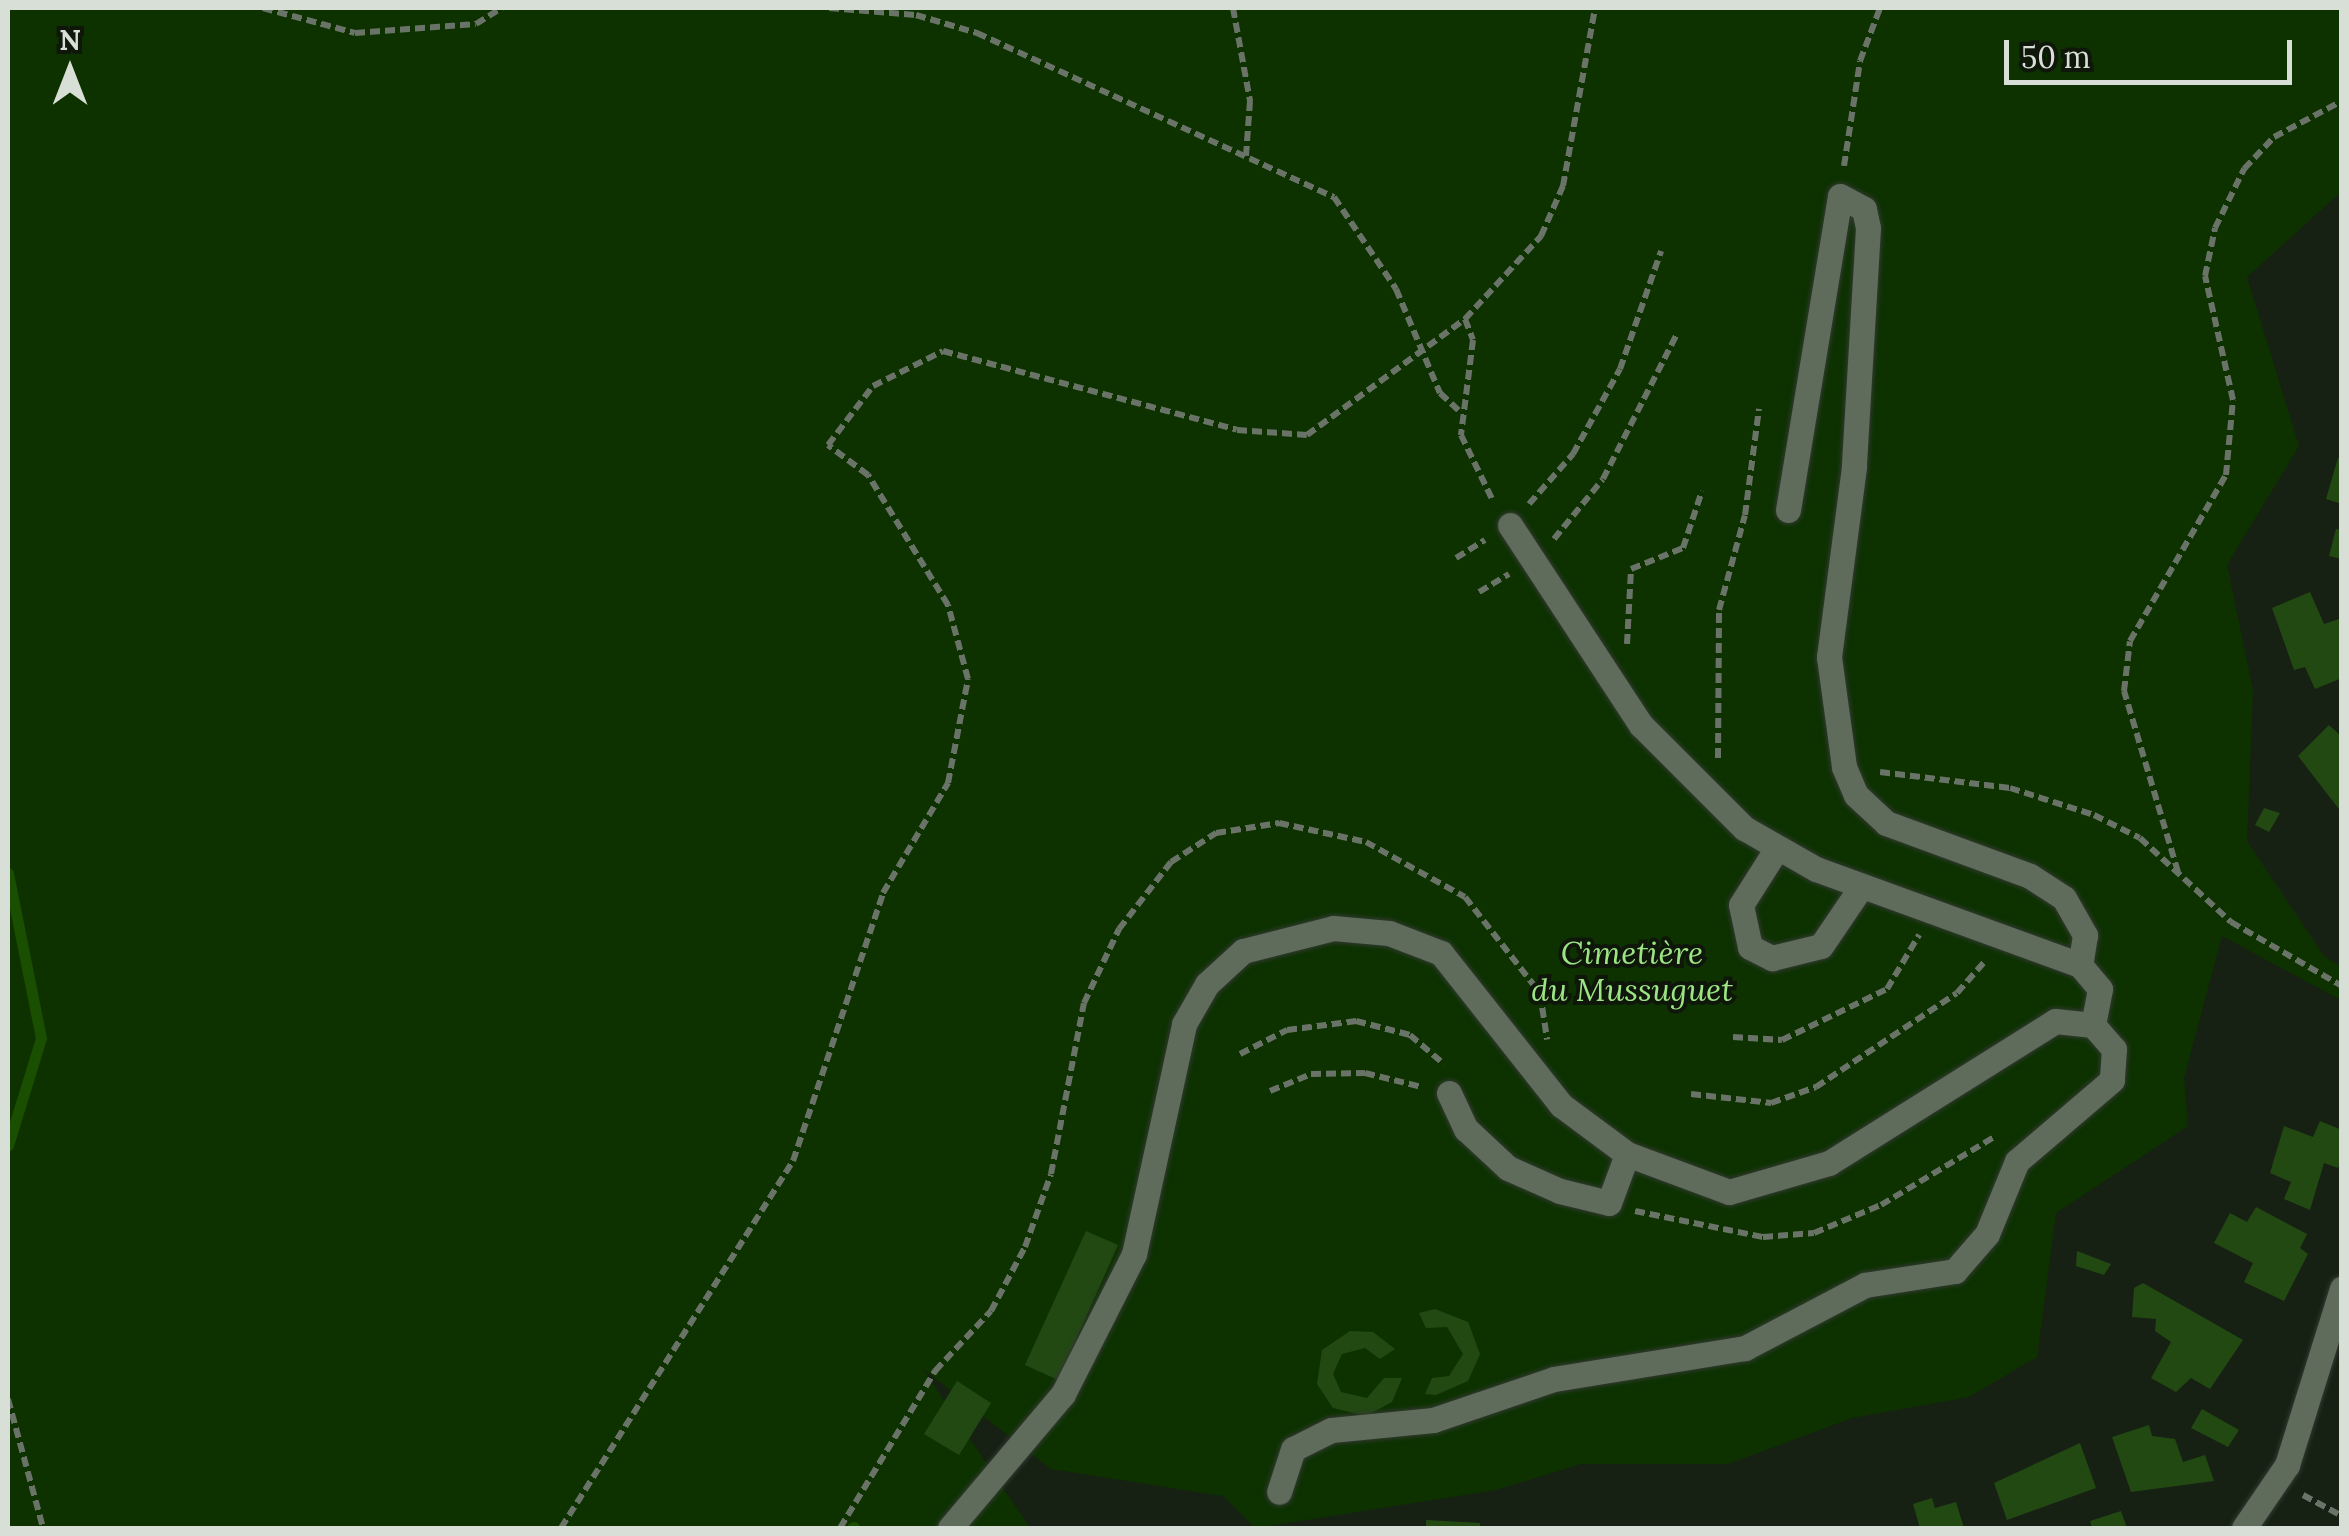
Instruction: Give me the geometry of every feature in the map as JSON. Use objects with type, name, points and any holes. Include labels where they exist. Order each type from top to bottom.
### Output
[{"type":"street","points":[[1788,510],[1840,196],[1864,209],[1868,228],[1854,467],[1829,657],[1844,767],[1856,796],[1886,823],[2030,876],[2064,898],[2085,935],[2080,965]]},
{"type":"street","points":[[1510,525],[1641,726],[1711,800],[1777,848],[1860,887],[2080,965],[2100,990],[2093,1025]]},
{"type":"street","points":[[1777,848],[1740,906],[1750,947],[1772,958],[1820,946],[1860,887]]},
{"type":"street","points":[[950,1528],[1024,1446],[1134,1254],[1184,1024],[1207,984],[1243,951],[1334,928],[1389,934],[1441,952],[1561,1105],[1628,1154],[1729,1192],[1778,1184],[1829,1163],[2028,1033],[2055,1021],[2093,1025],[2114,1049],[2112,1080],[2018,1161],[1987,1234],[1956,1272],[1865,1286],[1745,1348],[1554,1379],[1433,1420],[1331,1430],[1293,1449],[1279,1492]]},
{"type":"street","points":[[1449,1093],[1466,1129],[1508,1168],[1560,1191],[1609,1203],[1628,1154]]},
{"type":"street","points":[[2244,1528],[2276,1482],[2342,1288]]},
{"type":"path","points":[[263,8],[356,33],[476,24],[502,8]]},
{"type":"path","points":[[829,8],[916,15],[977,33],[1334,197],[1396,289],[1444,402],[1458,411]]},
{"type":"path","points":[[1234,8],[1250,100],[1246,156]]},
{"type":"path","points":[[561,1528],[793,1161],[883,893],[948,783],[968,679],[948,604],[868,475],[828,446],[873,386],[942,350],[1237,430],[1307,435],[1423,354],[1465,319],[1542,236],[1563,186],[1595,8]]},
{"type":"path","points":[[1840,196],[1860,61],[1880,8]]},
{"type":"path","points":[[2178,872],[2124,691],[2130,642],[2226,475],[2233,400],[2205,276],[2215,228],[2244,168],[2274,137],[2342,101]]},
{"type":"path","points":[[1456,558],[1510,525],[1573,454],[1620,369],[1661,251]]},
{"type":"path","points":[[1465,319],[1474,340],[1458,411],[1474,471],[1510,525]]},
{"type":"path","points":[[1478,592],[1534,560],[1603,478],[1676,336]]},
{"type":"path","points":[[1711,800],[1719,610],[1745,515],[1759,409]]},
{"type":"path","points":[[1609,674],[1627,645],[1631,569],[1683,548],[1702,491]]},
{"type":"path","points":[[1844,767],[2010,788],[2094,814],[2178,872],[2232,922],[2342,986]]},
{"type":"path","points":[[1733,1036],[1782,1040],[1887,989],[1932,915]]},
{"type":"path","points":[[1691,1094],[1771,1104],[1816,1087],[1957,993],[2004,940]]},
{"type":"path","points":[[1240,1054],[1287,1030],[1356,1021],[1436,1051],[1449,1093]]},
{"type":"path","points":[[1270,1091],[1311,1074],[1365,1073],[1449,1093]]},
{"type":"path","points":[[8,1399],[43,1528]]},
{"type":"path","points":[[2276,1482],[2342,1516]]},
{"type":"path","points":[[840,1528],[864,1495]]},
{"type":"green space","name":"Cimetière du Mussuguet","points":[[8,8],[2341,8],[2341,192],[2247,277],[2299,446],[2227,565],[2253,690],[2247,841],[2324,956],[2341,967],[2341,1000],[2222,936],[2184,1078],[2188,1126],[2056,1213],[2037,1357],[1969,1397],[1852,1418],[1728,1464],[1581,1464],[1496,1490],[1255,1528],[1223,1496],[1051,1469],[923,1369],[1030,1528],[8,1528]]},
{"type":"building","points":[[2338,458],[2342,458],[2342,504],[2326,499]]},
{"type":"building","points":[[2336,529],[2342,530],[2342,559],[2329,556]]},
{"type":"building","points":[[2310,592],[2324,624],[2342,618],[2342,678],[2315,689],[2305,667],[2294,670],[2272,608]]},
{"type":"building","points":[[2329,725],[2342,737],[2342,813],[2298,756]]},
{"type":"building","points":[[2264,808],[2280,813],[2269,832],[2255,825]]},
{"type":"building","points":[[2320,1121],[2342,1130],[2342,1159],[2338,1168],[2324,1163],[2310,1210],[2284,1199],[2291,1182],[2270,1173],[2284,1126],[2313,1137]]},
{"type":"building","points":[[2256,1207],[2307,1234],[2300,1248],[2308,1254],[2284,1301],[2244,1282],[2253,1263],[2214,1243],[2230,1213],[2247,1222]]},
{"type":"building","points":[[1086,1231],[1118,1245],[1058,1380],[1025,1365]]},
{"type":"building","points":[[2077,1251],[2111,1264],[2104,1275],[2076,1266]]},
{"type":"building","points":[[2143,1283],[2243,1340],[2210,1389],[2191,1378],[2176,1392],[2151,1378],[2171,1342],[2155,1331],[2156,1319],[2132,1317],[2134,1288]]},
{"type":"building","points":[[1435,1309],[1468,1322],[1480,1354],[1468,1381],[1436,1395],[1425,1394],[1432,1378],[1449,1376],[1463,1354],[1447,1327],[1426,1328],[1419,1313]]},
{"type":"building","points":[[1350,1331],[1373,1332],[1395,1349],[1380,1359],[1365,1348],[1342,1354],[1333,1374],[1341,1392],[1367,1398],[1384,1378],[1402,1378],[1392,1402],[1366,1416],[1333,1408],[1317,1384],[1322,1350]]},
{"type":"building","points":[[957,1381],[991,1403],[959,1455],[924,1434]]},
{"type":"building","points":[[2202,1409],[2239,1430],[2228,1447],[2191,1428]]},
{"type":"building","points":[[2149,1425],[2152,1436],[2175,1439],[2183,1462],[2205,1455],[2214,1481],[2131,1492],[2112,1437]]},
{"type":"building","points":[[2080,1443],[2096,1488],[2007,1520],[1994,1483]]},
{"type":"building","points":[[1932,1498],[1935,1508],[1956,1502],[1964,1528],[1920,1528],[1913,1504]]},
{"type":"building","points":[[2121,1511],[2127,1528],[2092,1528],[2090,1521]]},
{"type":"building","points":[[1426,1520],[1480,1523],[1480,1528],[1426,1528]]},
{"type":"waterway","points":[[8,873],[41,1038],[8,1145]]}]
